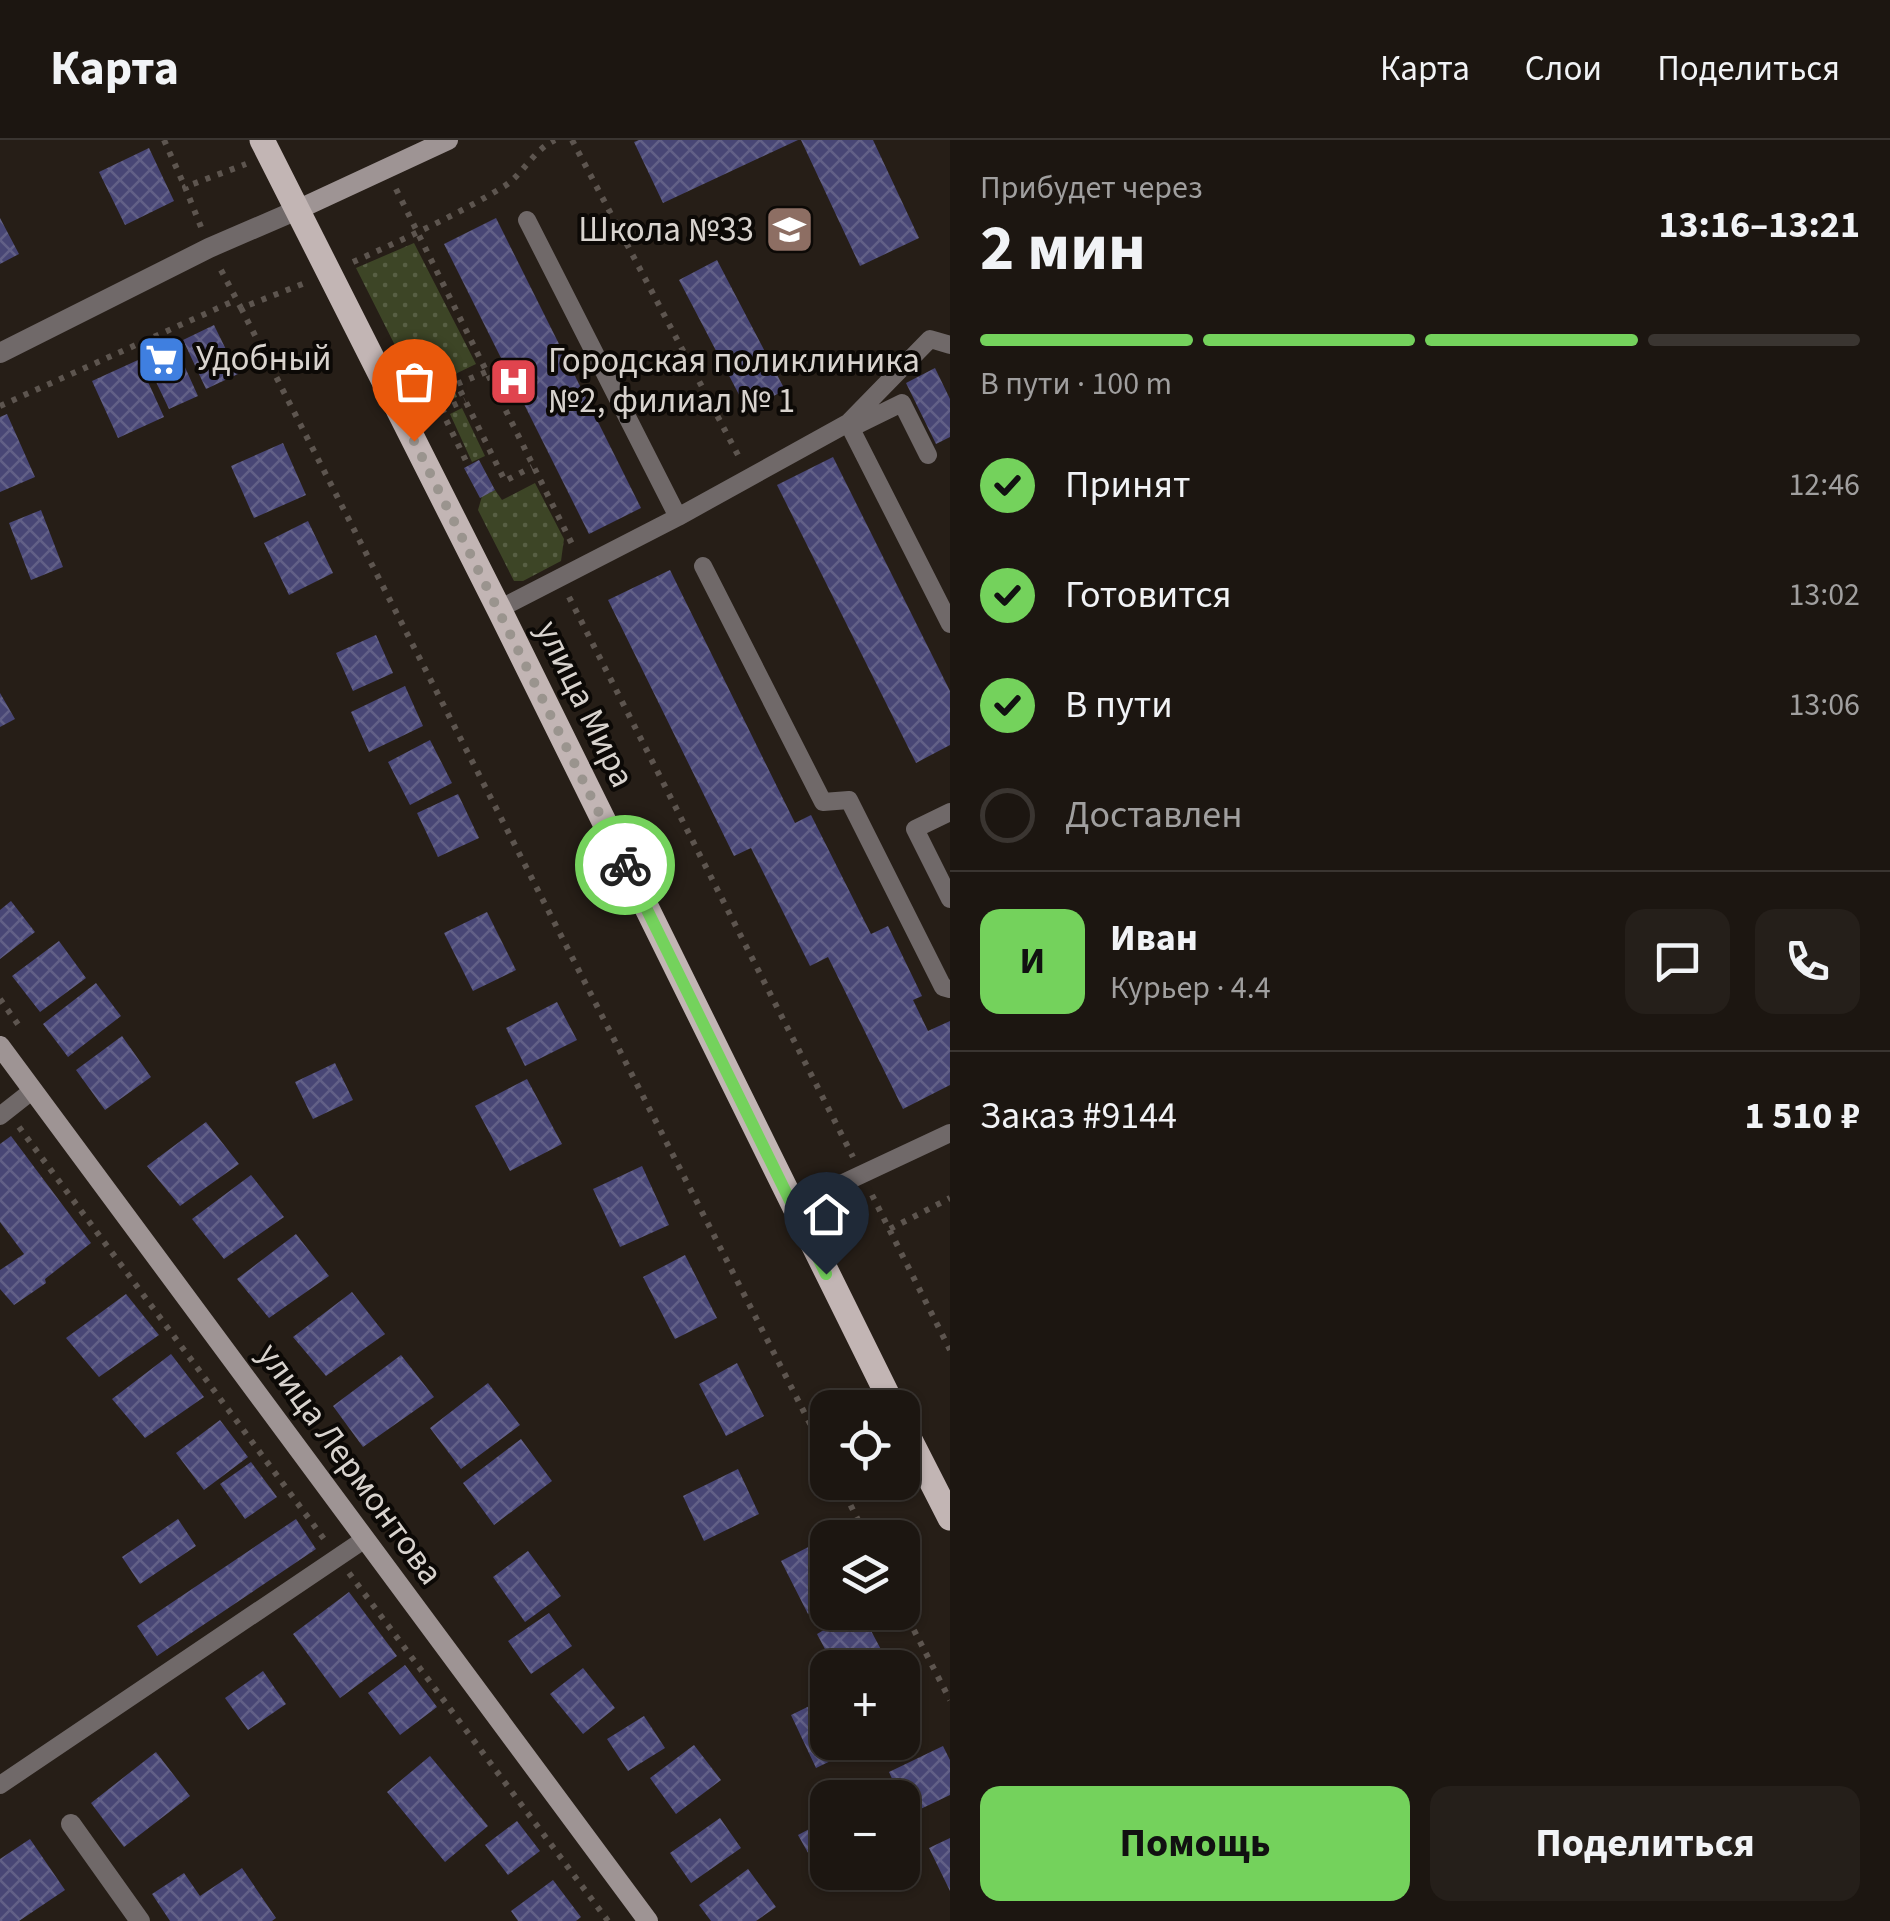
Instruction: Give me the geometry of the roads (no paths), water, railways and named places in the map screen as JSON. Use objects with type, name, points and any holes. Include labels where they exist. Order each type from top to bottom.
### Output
[{"type":"main road","name":"улица Мира","points":[[262,140],[885,1390]]},
{"type":"main road","points":[[297,210],[448,140]]},
{"type":"main road","name":"улица Лермонтова","points":[[0,1046],[648,1921]]},
{"type":"main road","points":[[920,1459],[950,1518]]},
{"type":"street","points":[[0,353],[210,248],[297,210]]},
{"type":"street","points":[[71,1824],[140,1921]]},
{"type":"lane","points":[[526,220],[678,517]]},
{"type":"lane","points":[[849,426],[930,339],[950,345]]},
{"type":"lane","points":[[499,609],[849,426],[902,403],[928,454]]},
{"type":"lane","points":[[849,426],[950,624]]},
{"type":"lane","points":[[703,566],[823,802],[849,800],[942,987],[950,989]]},
{"type":"lane","points":[[949,893],[916,829],[950,812]]},
{"type":"lane","points":[[3,1114],[33,1090]]},
{"type":"lane","points":[[792,1207],[950,1133]]},
{"type":"lane","points":[[0,1784],[365,1539]]},
{"type":"place","name":"Школа №33","points":[[789,230]]},
{"type":"place","name":"Удобный","points":[[161,359]]},
{"type":"place","name":"Городская поликлиника №2, филиал № 1","points":[[513,381]]}]
